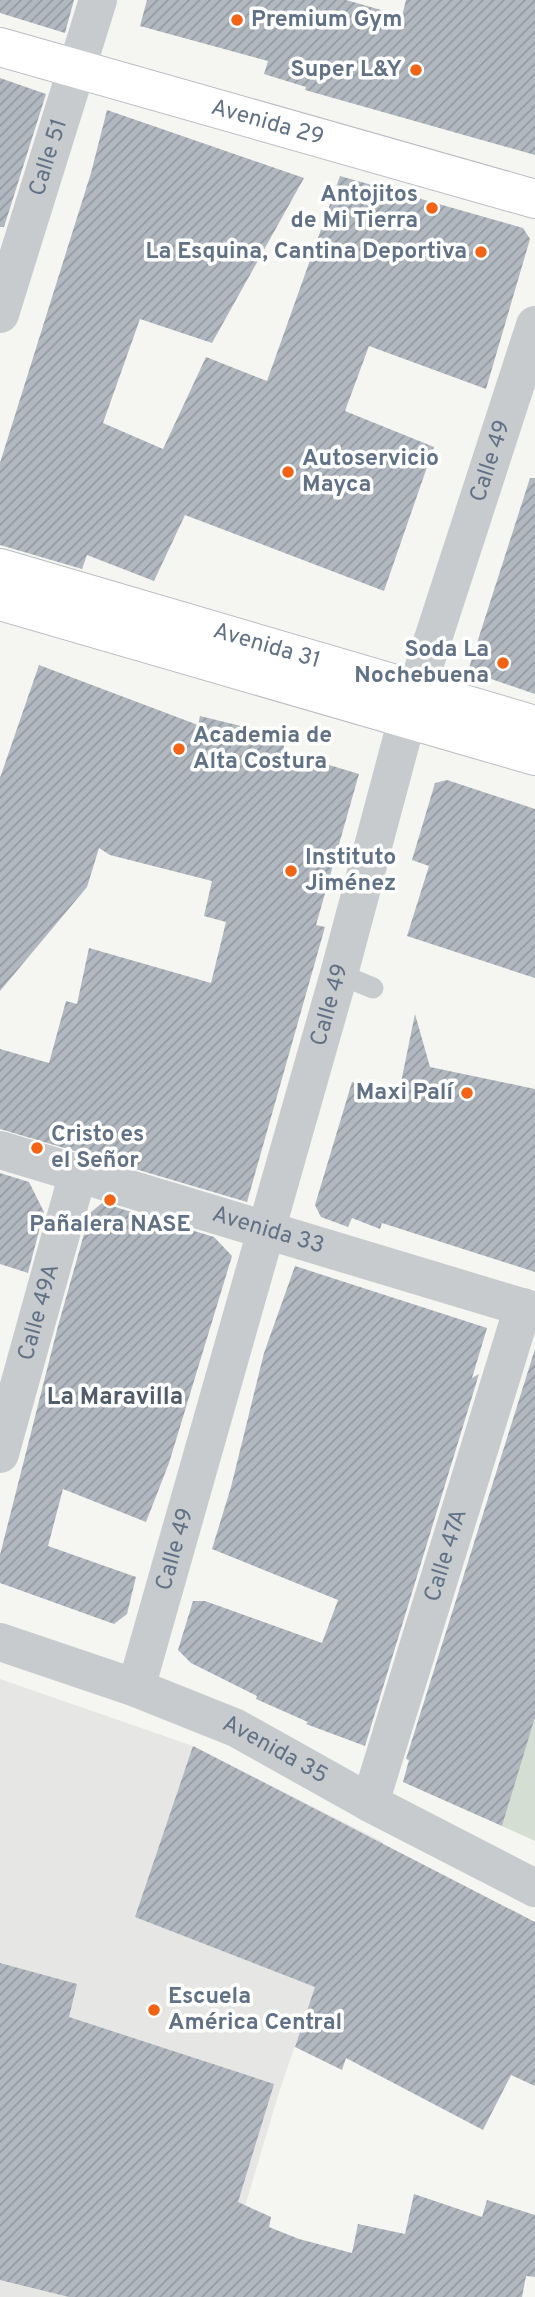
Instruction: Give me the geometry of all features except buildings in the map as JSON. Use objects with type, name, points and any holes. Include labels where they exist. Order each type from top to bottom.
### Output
[{"type":"main road","name":"Avenida 29","points":[[0,47],[535,199]]},
{"type":"main road","name":"Avenida 31","points":[[0,568],[410,704],[535,756]]},
{"type":"main road","name":"Avenida 31","points":[[0,601],[410,704],[535,725]]},
{"type":"street","name":"Calle 51","points":[[0,314],[98,0]]},
{"type":"street","name":"Calle 49","points":[[136,1688],[268,1228],[356,981],[410,704],[535,325]]},
{"type":"street","name":"Avenida 33","points":[[0,1150],[268,1228],[529,1309]]},
{"type":"street","name":"Calle 49A","points":[[0,1454],[78,1173]]},
{"type":"street","name":"Calle 47A","points":[[370,1803],[529,1309]]},
{"type":"street","name":"Avenida 35","points":[[0,1642],[136,1688],[236,1728],[370,1803],[535,1888]]},
{"type":"shaded area","name":"Escuela América Central","points":[[0,1679],[193,1746],[383,1842],[334,1972],[322,1969],[280,2089],[218,2297],[0,2297]]},
{"type":"shaded area","points":[[535,1714],[535,1841],[502,1826]]},
{"type":"place","name":"Premium Gym","points":[[237,20]]},
{"type":"place","name":"Super L&Y","points":[[416,70]]},
{"type":"place","name":"Antojitos de Mi Tierra","points":[[432,208]]},
{"type":"place","name":"La Esquina, Cantina Deportiva","points":[[481,252]]},
{"type":"place","name":"Autoservicio Mayca","points":[[288,472]]},
{"type":"place","name":"Soda La Nochebuena","points":[[503,663]]},
{"type":"place","name":"Academia de Alta Costura","points":[[179,749]]},
{"type":"place","name":"Instituto Jiménez","points":[[291,871]]},
{"type":"place","name":"Maxi Palí","points":[[467,1093]]},
{"type":"place","name":"Cristo es el Señor","points":[[37,1148]]},
{"type":"place","name":"Pañalera NASE","points":[[110,1200]]},
{"type":"place","name":"Escuela América Central","points":[[154,2010]]},
{"type":"district","name":"La Maravilla","points":[[115,1398]]}]
